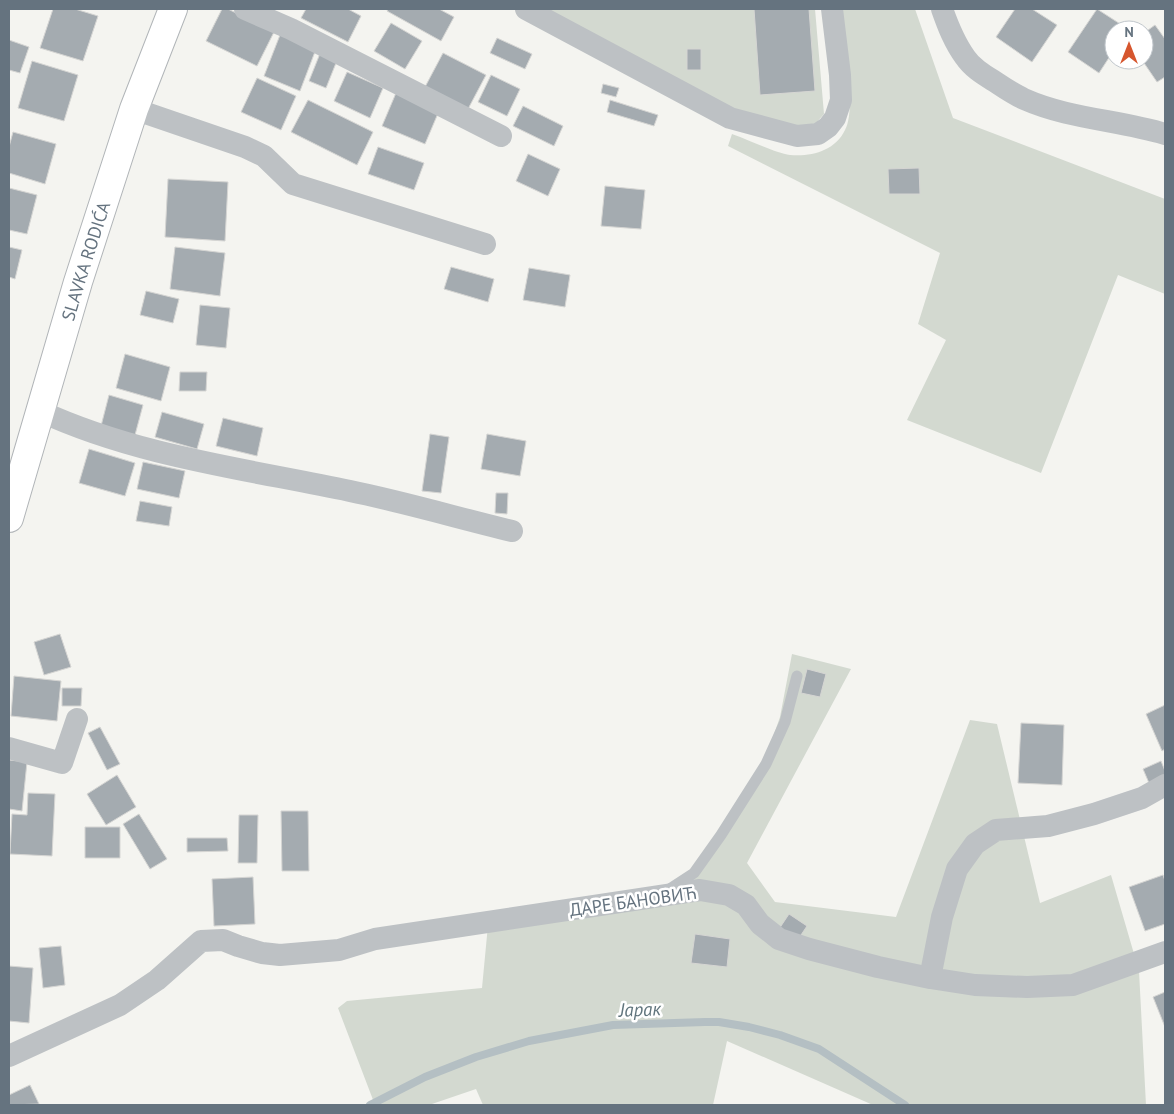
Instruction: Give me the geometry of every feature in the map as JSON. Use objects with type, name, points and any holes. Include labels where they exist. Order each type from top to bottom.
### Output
[{"type":"main road","name":"SLAVKA RODIĆA","points":[[9,518],[78,282],[134,109],[173,9]]},
{"type":"street","points":[[245,9],[291,29],[501,136]]},
{"type":"street","points":[[526,9],[730,118],[797,136],[818,134],[828,127],[835,118],[840,100],[840,75],[832,9]]},
{"type":"street","points":[[942,9],[953,38],[966,59],[982,74],[1023,99],[1065,113],[1138,125],[1165,134]]},
{"type":"street","points":[[134,109],[245,147],[264,156],[294,184],[485,244]]},
{"type":"street","points":[[40,411],[74,427],[182,458],[352,491],[512,531]]},
{"type":"street","points":[[9,748],[62,763],[77,719]]},
{"type":"street","points":[[930,978],[942,917],[957,869],[975,844],[996,830],[1048,826],[1094,814],[1142,798],[1165,784]]},
{"type":"street","name":"ДАРЕ БАНОВИЋ","points":[[9,1056],[120,1005],[157,980],[201,941],[223,940],[246,948],[280,955],[339,950],[374,939],[700,890],[729,894],[746,905],[760,924],[779,939],[878,967],[975,985],[1027,987],[1073,985],[1155,956]]},
{"type":"lane","points":[[660,895],[694,873],[721,835],[766,764],[785,722],[797,676]]},
{"type":"shaded area","points":[[540,9],[815,9],[824,114],[809,131],[778,134]]},
{"type":"shaded area","points":[[842,9],[915,9],[953,118],[1165,199],[1165,294],[1118,275],[1041,473],[907,420],[946,340],[918,324],[940,253],[728,146],[732,134],[784,154],[806,155],[829,148],[841,137],[848,120],[850,106],[849,71]]},
{"type":"shaded area","points":[[792,654],[851,669],[747,863],[775,902],[896,917],[970,720],[997,724],[1040,903],[1111,875],[1139,971],[1146,1105],[873,1105],[727,1041],[713,1105],[483,1105],[476,1089],[429,1105],[375,1105],[338,1008],[347,1001],[482,988],[488,925],[665,890],[695,867],[766,757],[780,717]]},
{"type":"building","points":[[53,9],[75,9],[98,16],[83,61],[40,48]]},
{"type":"building","points":[[222,9],[228,9],[274,32],[257,66],[206,41]]},
{"type":"building","points":[[306,9],[348,9],[361,16],[348,42],[301,18]]},
{"type":"building","points":[[388,9],[439,9],[454,17],[441,41],[387,11]]},
{"type":"building","points":[[754,9],[809,9],[815,91],[760,95]]},
{"type":"building","points":[[1015,9],[1032,9],[1057,25],[1032,62],[996,37]]},
{"type":"building","points":[[1097,9],[1114,20],[1104,20],[1104,65],[1099,73],[1068,52]]},
{"type":"building","points":[[391,23],[422,41],[405,69],[374,51]]},
{"type":"building","points":[[1154,26],[1165,39],[1165,77],[1157,82],[1149,70],[1154,70]]},
{"type":"building","points":[[280,35],[316,49],[300,91],[264,76]]},
{"type":"building","points":[[497,38],[532,54],[525,69],[490,53]]},
{"type":"building","points":[[9,40],[29,47],[20,73],[9,70]]},
{"type":"building","points":[[687,49],[701,49],[701,70],[687,70]]},
{"type":"building","points":[[321,51],[338,58],[326,88],[309,81]]},
{"type":"building","points":[[443,53],[486,75],[468,109],[425,87]]},
{"type":"building","points":[[32,61],[78,75],[64,121],[18,108]]},
{"type":"building","points":[[347,72],[383,88],[370,118],[334,101]]},
{"type":"building","points":[[491,75],[520,89],[507,116],[478,102]]},
{"type":"building","points":[[257,78],[296,96],[281,130],[241,112]]},
{"type":"building","points":[[603,84],[619,88],[616,97],[601,93]]},
{"type":"building","points":[[396,93],[439,111],[425,144],[382,126]]},
{"type":"building","points":[[308,100],[373,132],[357,165],[291,132]]},
{"type":"building","points":[[610,100],[658,115],[654,126],[607,112]]},
{"type":"building","points":[[523,106],[563,126],[554,146],[513,126]]},
{"type":"building","points":[[13,132],[56,144],[45,184],[9,173],[9,147]]},
{"type":"building","points":[[378,147],[424,163],[414,190],[368,174]]},
{"type":"building","points":[[528,154],[560,169],[548,196],[516,181]]},
{"type":"building","points":[[919,168],[920,194],[889,194],[888,169]]},
{"type":"building","points":[[168,179],[228,182],[225,241],[165,237]]},
{"type":"building","points":[[605,186],[645,190],[641,229],[601,226]]},
{"type":"building","points":[[9,188],[37,195],[27,234],[9,230]]},
{"type":"building","points":[[9,247],[22,250],[15,279],[9,277]]},
{"type":"building","points":[[175,247],[225,253],[220,296],[170,289]]},
{"type":"building","points":[[451,267],[494,279],[488,302],[444,289]]},
{"type":"building","points":[[529,268],[570,275],[565,307],[523,300]]},
{"type":"building","points":[[146,291],[179,299],[173,323],[140,315]]},
{"type":"building","points":[[200,305],[230,308],[226,348],[196,345]]},
{"type":"building","points":[[125,354],[170,367],[161,401],[116,388]]},
{"type":"building","points":[[180,372],[207,372],[206,391],[179,391]]},
{"type":"building","points":[[109,395],[143,405],[135,435],[101,426]]},
{"type":"building","points":[[162,412],[204,424],[197,449],[155,437]]},
{"type":"building","points":[[223,418],[263,428],[257,456],[216,446]]},
{"type":"building","points":[[430,434],[449,437],[441,493],[422,491]]},
{"type":"building","points":[[487,434],[526,441],[520,476],[481,469]]},
{"type":"building","points":[[89,449],[135,463],[125,496],[79,483]]},
{"type":"building","points":[[143,462],[185,471],[179,498],[137,489]]},
{"type":"building","points":[[496,493],[508,493],[507,514],[495,513]]},
{"type":"building","points":[[140,501],[172,507],[169,526],[136,521]]},
{"type":"building","points":[[60,634],[71,667],[44,675],[34,642]]},
{"type":"building","points":[[807,669],[826,674],[820,697],[801,693]]},
{"type":"building","points":[[14,676],[61,681],[57,721],[11,716]]},
{"type":"building","points":[[62,688],[82,688],[81,706],[62,706]]},
{"type":"building","points":[[1165,705],[1165,749],[1162,751],[1146,714]]},
{"type":"building","points":[[1021,723],[1064,725],[1062,785],[1018,783]]},
{"type":"building","points":[[100,727],[120,764],[107,770],[88,733]]},
{"type":"building","points":[[9,760],[27,762],[22,811],[9,809]]},
{"type":"building","points":[[1161,761],[1165,776],[1149,783],[1143,769]]},
{"type":"building","points":[[117,775],[136,807],[106,825],[87,794]]},
{"type":"building","points":[[28,793],[55,794],[52,856],[10,854],[12,814],[27,815]]},
{"type":"building","points":[[281,811],[308,811],[309,871],[282,871]]},
{"type":"building","points":[[139,814],[167,859],[150,869],[123,824]]},
{"type":"building","points":[[239,815],[258,815],[257,863],[238,863]]},
{"type":"building","points":[[85,827],[120,827],[120,858],[85,858]]},
{"type":"building","points":[[187,838],[227,838],[228,851],[187,852]]},
{"type":"building","points":[[1163,875],[1165,881],[1165,924],[1145,931],[1129,887]]},
{"type":"building","points":[[253,877],[255,924],[214,926],[212,879]]},
{"type":"building","points":[[789,914],[807,926],[795,944],[777,932]]},
{"type":"building","points":[[695,934],[730,939],[727,967],[691,963]]},
{"type":"building","points":[[61,946],[65,985],[43,988],[39,948]]},
{"type":"building","points":[[9,966],[33,968],[29,1023],[9,1021]]},
{"type":"building","points":[[1165,992],[1165,1027],[1153,997]]},
{"type":"building","points":[[30,1085],[39,1104],[9,1105],[9,1095]]},
{"type":"waterway","name":"Јарак","points":[[370,1105],[425,1077],[476,1057],[529,1041],[613,1025],[705,1022],[719,1022],[749,1027],[780,1035],[819,1049],[905,1105]]}]
